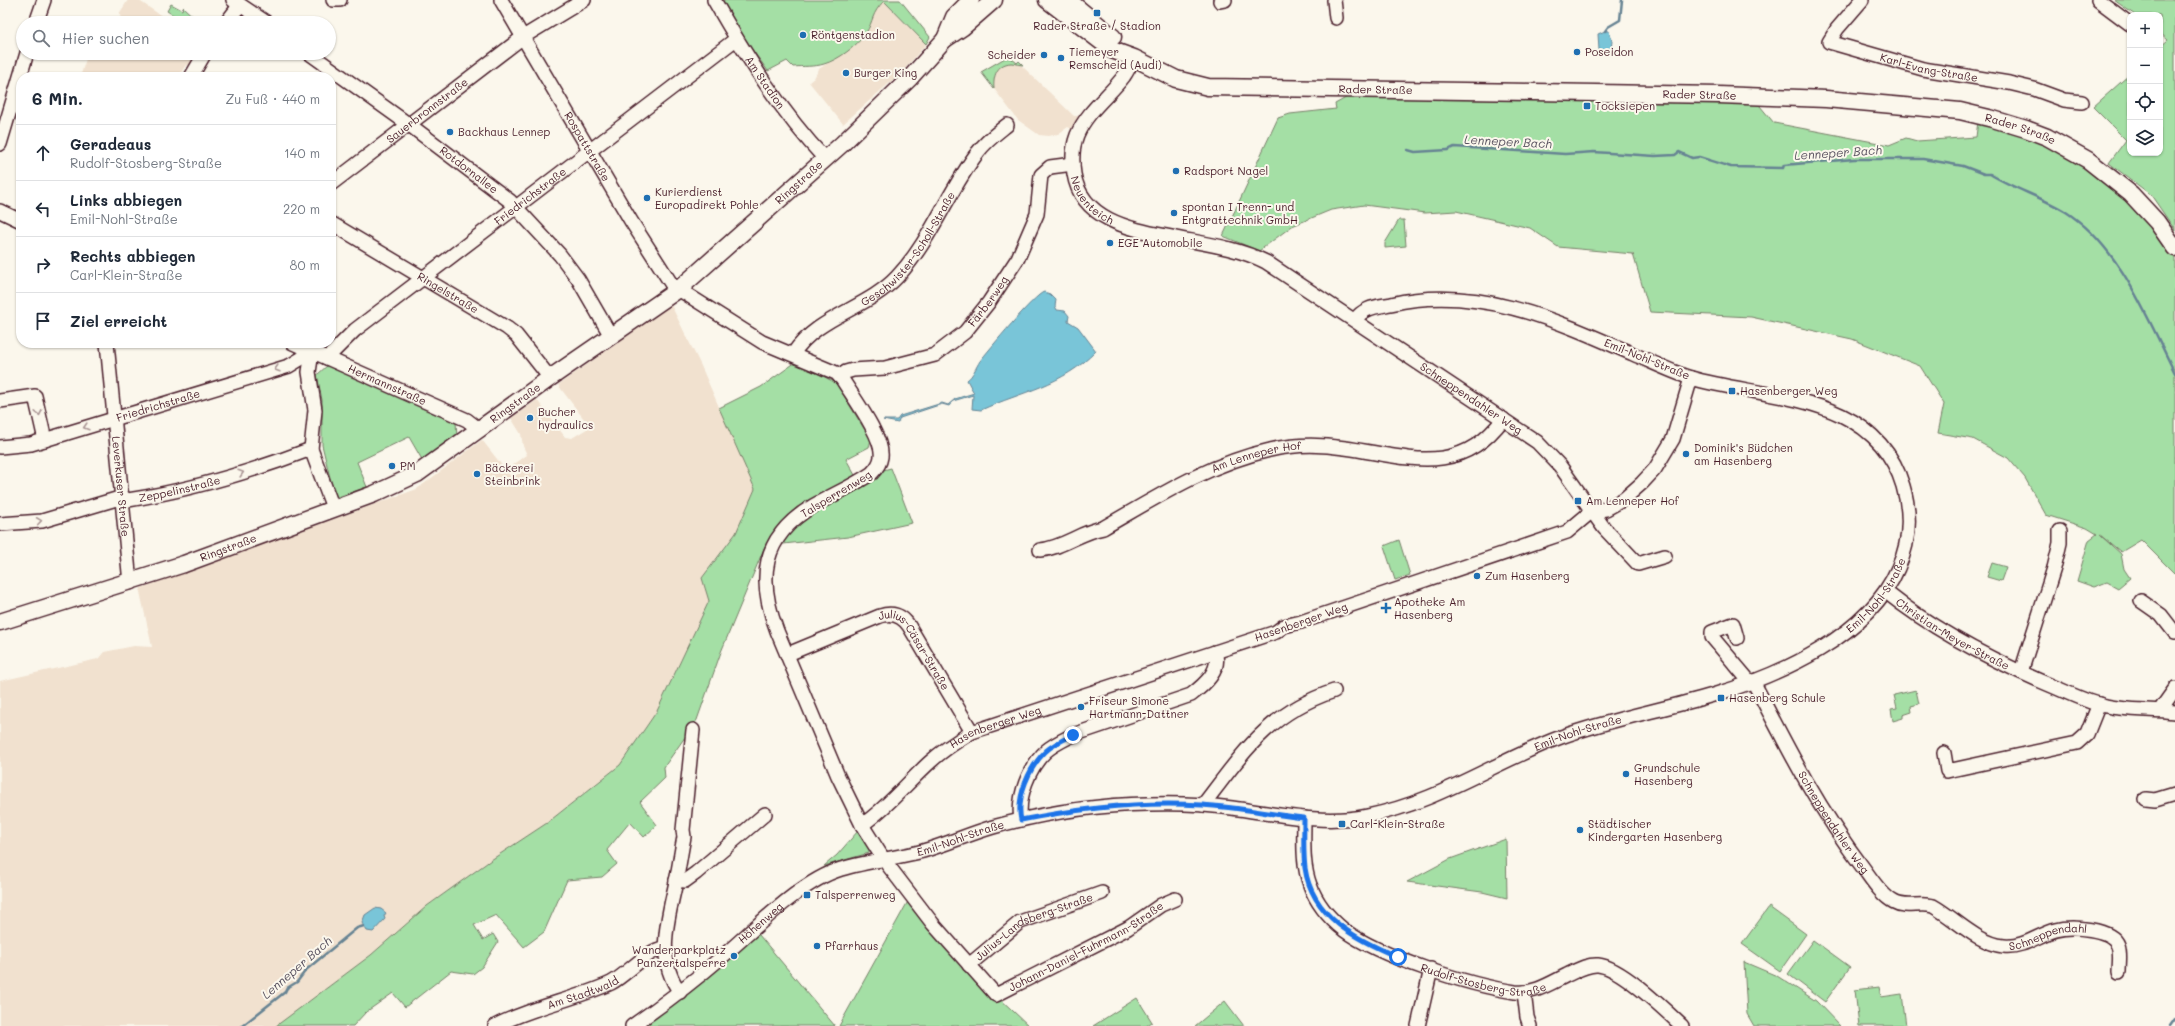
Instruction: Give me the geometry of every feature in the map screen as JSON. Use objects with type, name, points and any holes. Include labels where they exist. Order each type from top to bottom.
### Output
[{"type":"main road","name":"Ringstraße","points":[[945,39],[954,17],[971,0]]},
{"type":"main road","name":"Ringstraße","points":[[0,622],[130,583],[408,479],[480,430],[550,378],[679,289],[825,159],[910,78],[945,39],[964,27],[994,0]]},
{"type":"main road","name":"Rader Straße","points":[[1047,0],[1112,50],[1134,58],[1176,79],[1208,87],[1719,94],[1841,100],[1916,106],[1971,114],[2026,129],[2047,137],[2088,160],[2131,194],[2157,222],[2175,248]]},
{"type":"main road","name":"Rader Straße","points":[[1068,0],[1134,58]]},
{"type":"street","points":[[38,16],[44,0]]},
{"type":"street","points":[[333,0],[340,0]]},
{"type":"street","name":"Rospattstraße","points":[[502,0],[662,271],[672,285],[679,289]]},
{"type":"street","name":"Sauerbronnstraße","points":[[336,180],[523,37],[584,0]]},
{"type":"street","name":"Am Stadion","points":[[714,0],[736,39],[777,100],[825,159]]},
{"type":"street","points":[[1334,0],[1336,18]]},
{"type":"street","name":"Karl-Evang-Straße","points":[[1862,0],[1837,29],[1829,42],[1923,68],[2009,83],[2034,89],[2064,100],[2082,102]]},
{"type":"street","points":[[2098,0],[2127,22]]},
{"type":"street","points":[[231,16],[236,10],[236,2]]},
{"type":"street","points":[[236,2],[256,16]]},
{"type":"street","name":"Friedrichstraße","points":[[336,348],[343,340],[423,278],[736,39]]},
{"type":"street","name":"Neuenteich","points":[[1134,58],[1124,75],[1091,112],[1082,126],[1074,146],[1073,164],[1079,191],[1089,205],[1110,221],[1132,229],[1248,253]]},
{"type":"street","points":[[23,72],[25,60]]},
{"type":"street","points":[[194,72],[201,60]]},
{"type":"street","name":"Rotdornallee","points":[[319,60],[335,72]]},
{"type":"street","name":"Rotdornallee","points":[[336,72],[499,192],[515,207],[555,249],[573,273],[611,336]]},
{"type":"street","points":[[0,144],[16,96]]},
{"type":"street","name":"Geschwister-Scholl-Straße","points":[[793,354],[803,340],[816,330],[875,296],[897,278],[917,251],[978,151],[1008,125]]},
{"type":"street","name":"Färberweg","points":[[840,376],[853,370],[885,368],[935,355],[960,336],[977,317],[1018,258],[1037,214],[1041,175],[1050,167],[1073,164]]},
{"type":"street","points":[[0,211],[16,219]]},
{"type":"street","name":"Ringelstraße","points":[[336,227],[516,335],[550,378]]},
{"type":"street","name":"Schneppendahler Weg","points":[[1248,253],[1266,262],[1532,438],[1552,456],[1604,528],[1638,564],[1664,556]]},
{"type":"street","points":[[679,289],[747,333],[840,376]]},
{"type":"street","name":"Emil-Nohl-Straße","points":[[884,860],[927,850],[978,832],[1021,820],[1107,806],[1149,804],[1203,805],[1304,818],[1350,819],[1399,808],[1452,788],[1512,757],[1561,737],[1634,714],[1716,694],[1752,681],[1807,656],[1835,639],[1860,620],[1886,592],[1902,558],[1906,545],[1908,519],[1906,500],[1900,478],[1882,446],[1854,422],[1828,409],[1784,396],[1692,378],[1554,321],[1515,308],[1480,300],[1441,298],[1404,301],[1361,312],[1355,320]]},
{"type":"street","name":"Leverkuser Straße","points":[[108,348],[123,497],[130,583]]},
{"type":"street","name":"Hermannstraße","points":[[303,348],[467,420],[480,430]]},
{"type":"street","name":"Friedrichstraße","points":[[327,358],[336,348]]},
{"type":"street","points":[[312,352],[309,372],[314,410],[311,449],[333,508]]},
{"type":"street","name":"Friedrichstraße","points":[[0,447],[31,444],[115,419],[289,366],[312,352]]},
{"type":"street","name":"Talsperrenweg","points":[[840,376],[877,438],[880,446],[881,458],[878,466],[872,474],[812,507],[792,521],[780,534],[771,548],[766,566],[767,598],[772,618],[838,776],[862,825],[884,860],[932,924],[996,995]]},
{"type":"street","name":"Hasenberger Weg","points":[[862,825],[889,804],[929,763],[951,745],[972,732],[1276,632],[1284,626],[1301,622],[1567,532],[1592,511],[1606,509],[1624,499],[1642,483],[1660,462],[1677,429],[1692,378]]},
{"type":"street","points":[[0,401],[35,396],[44,440]]},
{"type":"street","name":"Am Lenneper Hof","points":[[1040,550],[1052,549],[1090,531],[1103,528],[1204,472],[1235,460],[1270,450],[1294,446],[1326,446],[1404,458],[1437,460],[1464,452],[1475,446],[1488,436],[1503,420]]},
{"type":"street","name":"Zeppelinstraße","points":[[0,524],[42,521],[123,497],[128,500],[174,493],[278,461],[311,449]]},
{"type":"street","name":"Christian-Meyer-Straße","points":[[2021,672],[2054,568],[2060,543],[2060,531]]},
{"type":"street","name":"Christian-Meyer-Straße","points":[[1886,592],[1951,636],[2021,672],[2099,704],[2114,707],[2175,712]]},
{"type":"street","points":[[2141,601],[2161,615],[2175,633]]},
{"type":"street","name":"Julius-Cäsar-Straße","points":[[788,654],[880,616],[891,614],[900,616],[909,626],[972,732]]},
{"type":"street","name":"Schneppendahler Weg","points":[[1737,638],[1733,624],[1712,632],[1712,637],[1752,681],[1780,737],[1816,801],[1874,883],[1894,902],[1903,905],[1930,905],[1953,919]]},
{"type":"street","points":[[1021,820],[1021,796],[1035,764],[1045,752],[1073,735],[1191,695],[1204,685],[1212,674],[1218,658],[1215,652]]},
{"type":"street","points":[[2160,710],[2175,689]]},
{"type":"street","points":[[1203,805],[1251,744],[1273,722],[1299,705],[1334,691]]},
{"type":"street","points":[[1944,753],[1947,771],[2079,742],[2089,732],[2099,704]]},
{"type":"street","points":[[680,992],[670,972],[664,948],[665,932],[684,837],[683,830],[693,730]]},
{"type":"street","points":[[2146,799],[2155,800],[2175,794]]},
{"type":"street","points":[[676,880],[685,881],[696,873],[765,814]]},
{"type":"street","name":"Rudolf-Stosberg-Straße","points":[[1304,818],[1306,874],[1313,892],[1328,915],[1344,929],[1362,940],[1431,969],[1492,987],[1524,992],[1539,989],[1588,966],[1603,966],[1617,972],[1682,1026]]},
{"type":"street","name":"Höhenweg","points":[[632,1026],[680,992],[786,902],[818,879],[838,870],[884,860]]},
{"type":"street","name":"Julius-Landsberg-Straße","points":[[969,965],[1020,922],[1102,893]]},
{"type":"street","name":"Johann-Daniel-Fuhrmann-Straße","points":[[996,995],[1128,928],[1161,905],[1175,899]]},
{"type":"street","name":"Schneppendahl","points":[[1953,919],[1982,938],[2003,946],[2020,945],[2063,928],[2102,932],[2112,937],[2119,945],[2118,972]]},
{"type":"street","name":"Am Stadtwald","points":[[495,1026],[511,1018],[610,983],[630,971],[658,949],[664,948]]},
{"type":"street","points":[[1418,1026],[1431,969]]},
{"type":"street","points":[[1524,992],[1526,1016],[1530,1026]]},
{"type":"shaded area","points":[[128,0],[138,0],[162,16],[121,16],[121,14],[119,14]]},
{"type":"shaded area","points":[[884,1],[926,44],[903,71],[843,124],[809,82],[814,78],[819,69],[858,42],[866,33],[875,10]]},
{"type":"shaded area","points":[[1005,58],[1011,58],[1022,66],[1074,116],[1080,116],[1073,130],[1068,127],[1058,134],[1049,136],[1039,135],[1018,120],[981,72]]},
{"type":"shaded area","points":[[86,60],[194,60],[190,66],[186,65],[181,72],[82,72]]},
{"type":"shaded area","points":[[671,305],[701,366],[755,489],[736,533],[702,578],[709,601],[657,711],[620,765],[547,823],[491,860],[427,906],[371,955],[276,1026],[0,1026],[0,681],[98,659],[104,652],[134,646],[152,647],[140,592],[141,588],[417,489],[482,440],[512,478],[519,473],[513,465],[527,455],[523,446],[521,434],[511,418],[537,400],[565,437],[572,438],[590,427],[558,385]]},
{"type":"green space","name":"Röntgenstadion","points":[[722,0],[900,0],[930,37],[926,44],[884,1],[875,13],[866,33],[841,56],[824,64],[813,66],[793,67],[787,61],[768,71],[742,36]]},
{"type":"green space","points":[[2114,0],[2175,0],[2175,230],[2151,195],[2109,163],[2126,140],[2093,107],[2127,77],[2127,156],[2163,156],[2163,44],[2168,40],[2163,36],[2163,12],[2131,12]]},
{"type":"green space","points":[[171,4],[182,10],[183,7],[193,16],[174,16],[167,11]]},
{"type":"green space","points":[[1005,58],[1011,58],[1017,63],[1019,61],[1023,65],[1011,63],[1002,66],[996,72],[994,89],[981,72]]},
{"type":"green space","points":[[1353,94],[1755,100],[1774,123],[1889,145],[1906,138],[1917,141],[1976,137],[1978,121],[2000,127],[2071,154],[2127,197],[2169,247],[2175,258],[2175,574],[2141,540],[2121,552],[2100,535],[2121,554],[2124,569],[2130,578],[2118,588],[2107,582],[2094,587],[2077,581],[2089,540],[2097,534],[2087,528],[2046,515],[2025,478],[2008,458],[1973,439],[1938,433],[1944,404],[1920,366],[1852,339],[1751,317],[1650,312],[1633,254],[1558,247],[1530,228],[1456,211],[1425,213],[1364,205],[1331,210],[1292,226],[1259,251],[1223,236],[1278,118],[1290,114],[1336,109],[1335,104]]},
{"type":"green space","points":[[1399,220],[1404,220],[1406,246],[1385,248],[1385,243]]},
{"type":"green space","points":[[796,362],[836,383],[871,440],[869,447],[846,459],[856,477],[891,468],[912,523],[848,537],[765,546],[721,652],[697,720],[664,767],[665,778],[640,802],[657,825],[644,837],[630,822],[607,850],[617,864],[602,877],[567,880],[544,932],[524,947],[496,915],[474,925],[483,940],[493,934],[498,942],[482,967],[473,974],[451,971],[405,1007],[393,993],[366,1012],[353,1026],[276,1026],[371,955],[427,906],[491,860],[547,823],[620,765],[657,711],[709,601],[702,578],[736,533],[755,489],[719,408],[761,387]]},
{"type":"green space","points":[[329,364],[456,422],[457,438],[424,463],[409,437],[357,462],[367,487],[335,498],[322,445],[322,400],[317,375]]},
{"type":"green space","points":[[1399,540],[1410,575],[1395,580],[1384,546]]},
{"type":"green space","points":[[1992,563],[2006,567],[2001,581],[1987,577]]},
{"type":"green space","points":[[1916,690],[1919,704],[1911,706],[1912,712],[1903,715],[1903,718],[1893,721],[1891,709],[1897,708],[1894,695]]},
{"type":"green space","points":[[858,831],[870,849],[869,853],[824,866],[837,855]]},
{"type":"green space","points":[[1506,839],[1507,898],[1482,892],[1407,882],[1450,859]]},
{"type":"green space","points":[[911,896],[996,995],[1029,1026],[839,1026]]},
{"type":"green space","points":[[1769,907],[1806,934],[1780,971],[1742,944]]},
{"type":"green space","points":[[754,929],[835,1026],[632,1026]]},
{"type":"green space","points":[[1813,940],[1850,967],[1825,1002],[1788,974]]},
{"type":"green space","points":[[1744,962],[1777,976],[1816,1001],[1840,1026],[1754,1026],[1747,1014]]},
{"type":"green space","points":[[1879,987],[1881,997],[1902,994],[1906,1026],[1859,1026],[1855,990]]},
{"type":"green space","points":[[1137,998],[1152,1022],[1146,1026],[1093,1026]]},
{"type":"green space","points":[[1225,1001],[1244,1026],[1195,1026]]},
{"type":"water","points":[[1609,31],[1612,41],[1611,50],[1599,50],[1598,34]]},
{"type":"water","points":[[1044,292],[1050,294],[1056,300],[1055,306],[1057,310],[1065,311],[1069,316],[1068,321],[1078,327],[1096,351],[1083,363],[1056,380],[981,410],[972,409],[973,395],[953,401],[949,406],[942,404],[900,418],[898,423],[883,420],[897,420],[900,416],[942,403],[948,405],[955,399],[974,393],[967,380],[973,374],[980,361],[1031,302]]},
{"type":"water","points":[[375,908],[381,909],[386,913],[384,916],[385,919],[373,932],[367,931],[362,923],[365,915]]},
{"type":"waterway","name":"Tocksiepen","points":[[1605,31],[1608,27],[1620,20],[1622,0]]},
{"type":"waterway","name":"Lenneper Bach","points":[[1408,150],[1415,152],[1448,150],[1454,147],[1565,154],[1594,152],[1655,156],[1675,155],[1679,152],[1692,158],[1699,157],[1731,167],[1783,168],[1784,165],[1854,159],[1923,159],[1963,166],[1984,174],[1990,174],[2047,202],[2066,212],[2085,226],[2116,263],[2130,284],[2175,373]]},
{"type":"waterway","name":"Lenneper Bach","points":[[242,1026],[285,992],[287,988],[297,982],[306,970],[346,937],[357,928],[364,926]]},
{"type":"waterway","points":[[2170,1026],[2175,1019]]},
{"type":"place","name":"Rader Straße / Stadion","points":[[1097,13]]},
{"type":"place","name":"Röntgenstadion","points":[[803,35]]},
{"type":"place","name":"Poseidon","points":[[1577,52]]},
{"type":"place","name":"Scheider","points":[[1044,55]]},
{"type":"place","name":"Tiemeyer Remscheid (Audi)","points":[[1061,58]]},
{"type":"place","name":"Burger King","points":[[846,73]]},
{"type":"place","name":"Tocksiepen","points":[[1587,106]]},
{"type":"place","name":"Backhaus Lennep","points":[[450,132]]},
{"type":"place","name":"Radsport Nagel","points":[[1176,171]]},
{"type":"place","name":"Kurierdienst Europadirekt Pohle","points":[[647,198]]},
{"type":"place","name":"spontan I Trenn- und Entgrattechnik GmbH","points":[[1174,213]]},
{"type":"place","name":"EGE Automobile","points":[[1110,243]]},
{"type":"place","name":"Hasenberger Weg","points":[[1732,391]]},
{"type":"place","name":"Bucher hydraulics","points":[[530,418]]},
{"type":"place","name":"Dominik‘s Büdchen am Hasenberg","points":[[1686,454]]},
{"type":"place","name":"PM","points":[[392,466]]},
{"type":"place","name":"Bäckerei Steinbrink","points":[[477,474]]},
{"type":"place","name":"Am Lenneper Hof","points":[[1578,501]]},
{"type":"place","name":"Zum Hasenberg","points":[[1477,576]]},
{"type":"place","name":"Apotheke Am Hasenberg","points":[[1386,608]]},
{"type":"place","name":"Hasenberg Schule","points":[[1721,698]]},
{"type":"place","name":"Friseur Simone Hartmann-Dattner","points":[[1081,707]]},
{"type":"place","name":"Grundschule Hasenberg","points":[[1626,774]]},
{"type":"place","name":"Carl-Klein-Straße","points":[[1342,824]]},
{"type":"place","name":"Städtischer Kindergarten Hasenberg","points":[[1580,830]]},
{"type":"place","name":"Talsperrenweg","points":[[807,895]]},
{"type":"place","name":"Pfarrhaus","points":[[817,946]]},
{"type":"place","name":"Wanderparkplatz Panzertalsperre","points":[[734,956]]},
{"type":"route","points":[[1073,735],[1045,752],[1035,764],[1021,796],[1021,820],[1068,811],[1107,806],[1149,804],[1203,805],[1304,818],[1305,870],[1308,881],[1319,903],[1331,918],[1347,931],[1377,948],[1398,957]]}]
